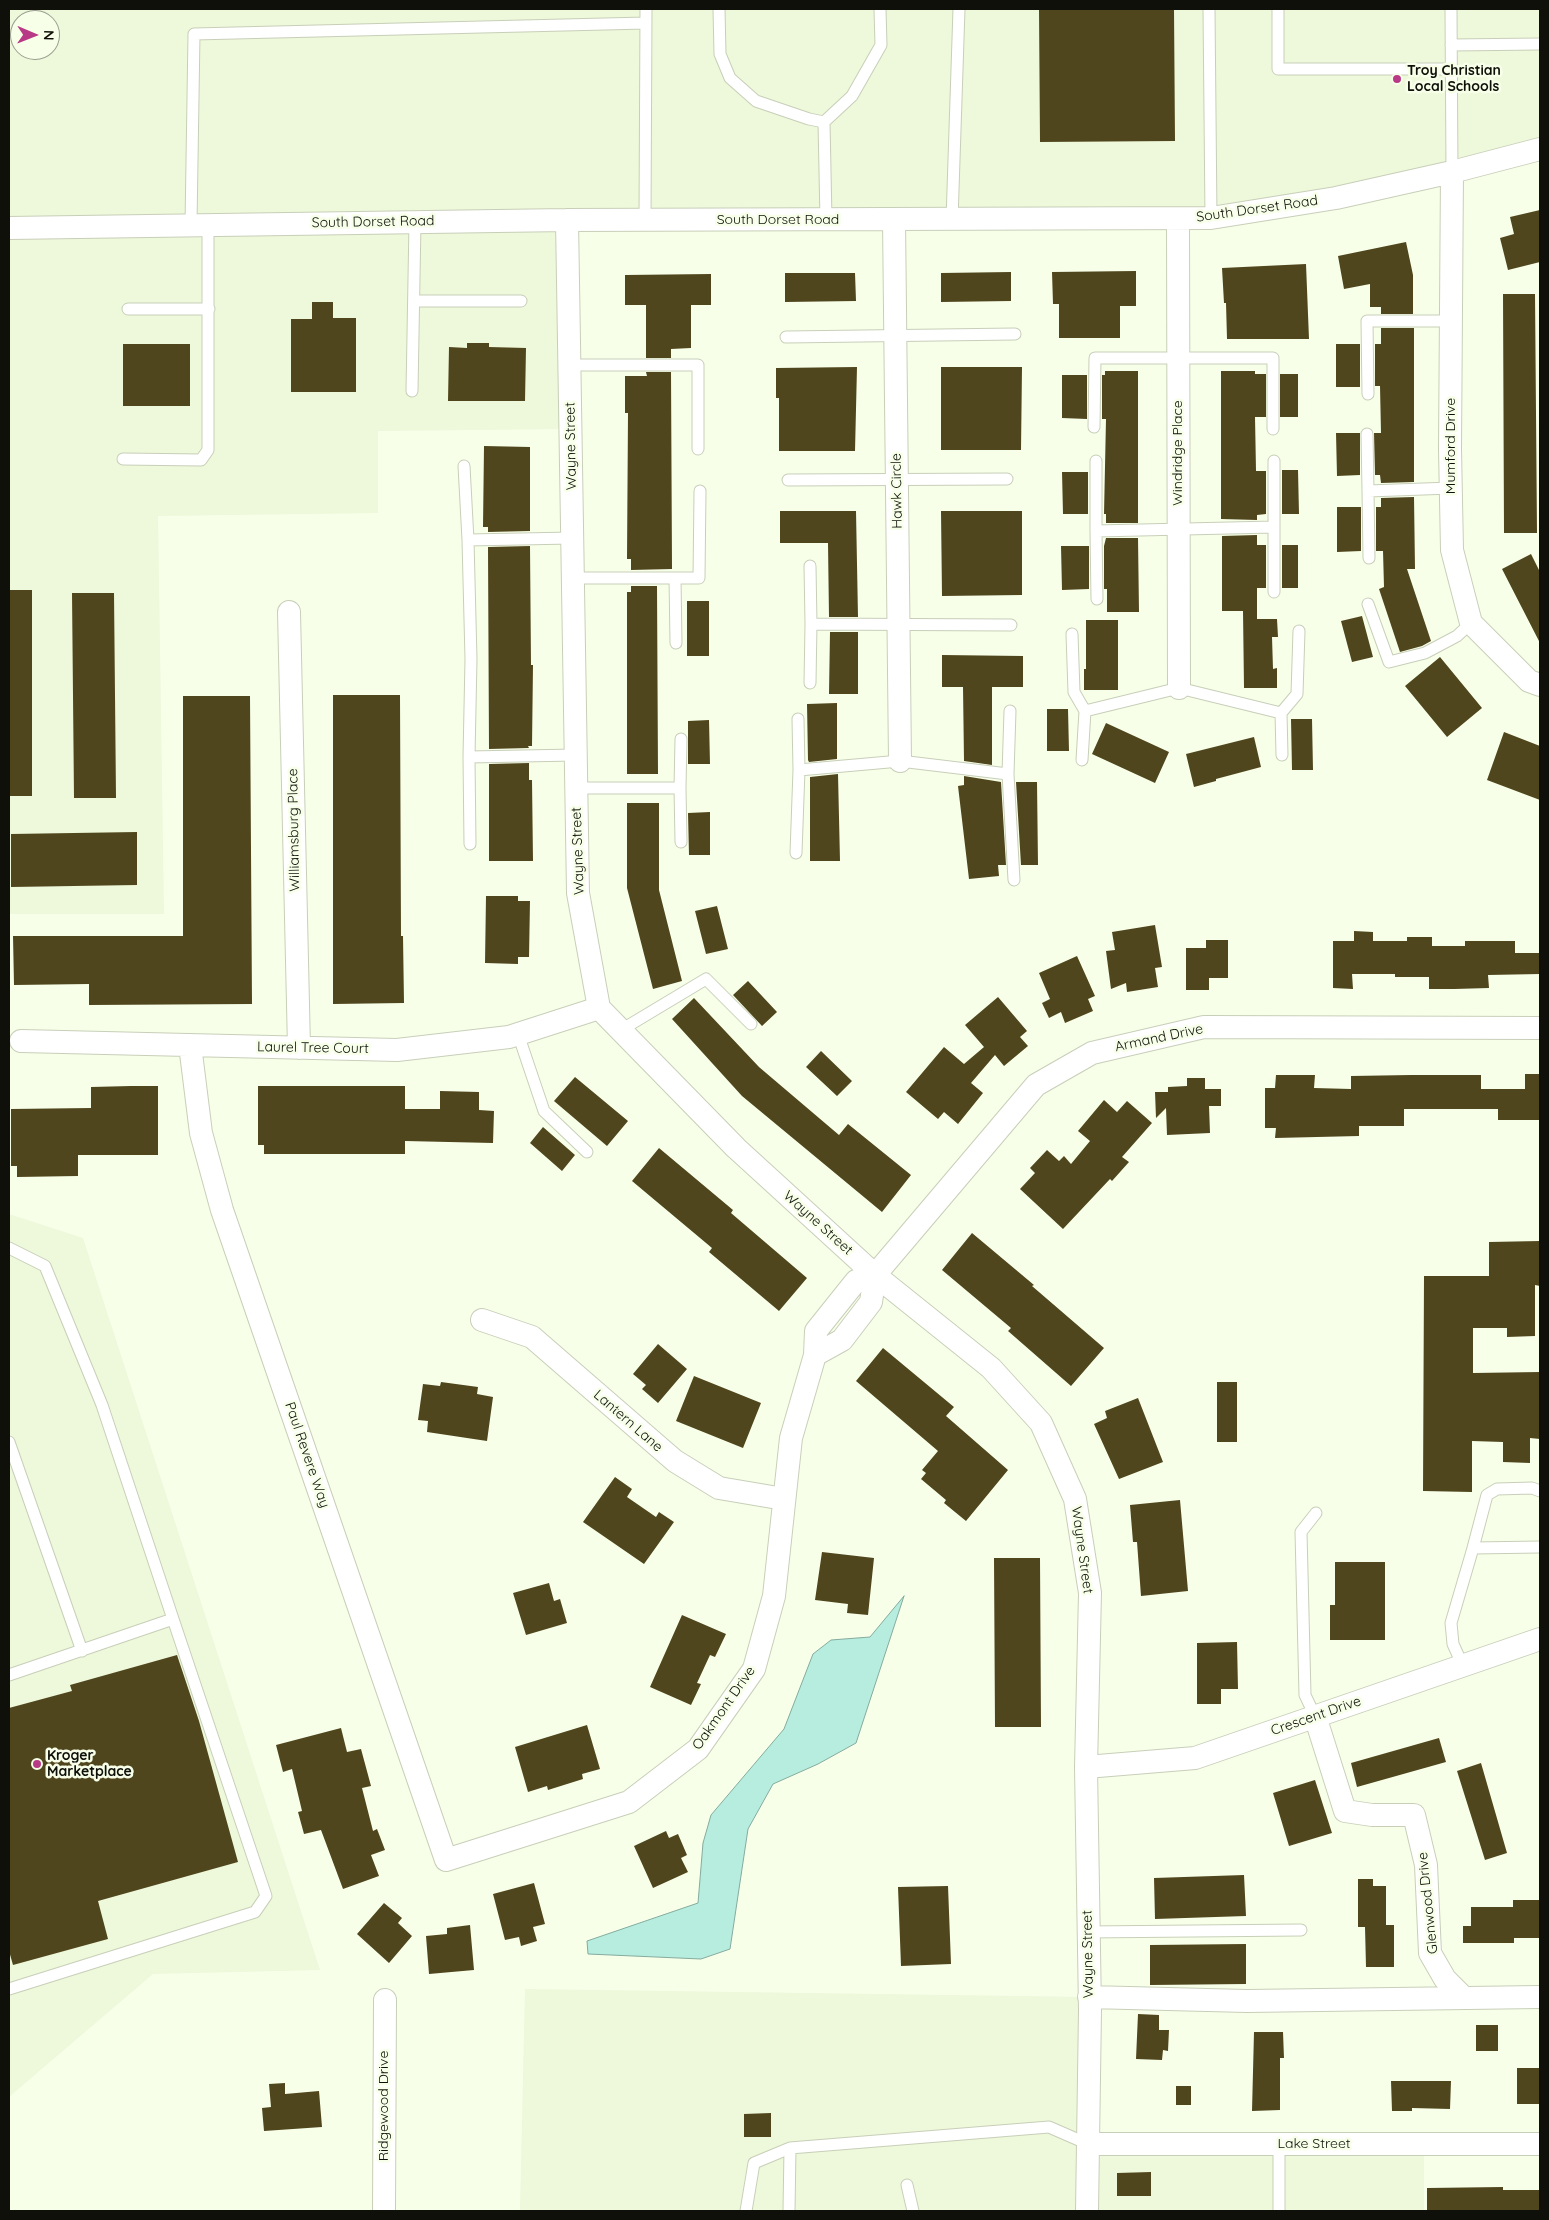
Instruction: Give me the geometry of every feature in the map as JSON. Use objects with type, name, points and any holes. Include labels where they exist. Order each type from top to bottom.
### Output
[{"type":"street","name":"South Dorset Road","points":[[9,228],[567,220],[1211,218],[1336,198],[1452,172],[1540,149]]},
{"type":"street","name":"Mumford Drive","points":[[1452,172],[1452,550],[1471,623]]},
{"type":"street","name":"Windridge Place","points":[[1178,219],[1179,688]]},
{"type":"street","name":"Wayne Street","points":[[567,220],[578,893],[600,1008],[736,1148],[874,1275],[991,1368],[1041,1423],[1075,1499],[1090,1594],[1086,1767],[1089,1997],[1087,2211]]},
{"type":"street","name":"Hawk Circle","points":[[894,220],[900,761]]},
{"type":"street","name":"Williamsburg Place","points":[[288,612],[299,1048]]},
{"type":"street","points":[[1471,623],[1529,681],[1540,685]]},
{"type":"street","name":"Laurel Tree Court","points":[[21,1041],[397,1050],[509,1038],[600,1008]]},
{"type":"street","name":"Armand Drive","points":[[874,1275],[1036,1085],[1092,1053],[1204,1027],[1540,1028]]},
{"type":"street","name":"Paul Revere Way","points":[[190,1045],[201,1133],[222,1210],[446,1860]]},
{"type":"street","name":"Oakmont Drive","points":[[446,1860],[629,1802],[698,1749],[754,1669],[774,1596],[791,1438],[814,1354],[816,1331],[856,1281],[874,1275]]},
{"type":"street","name":"Lantern Lane","points":[[482,1320],[532,1337],[675,1461],[719,1488],[784,1499]]},
{"type":"street","name":"Crescent Drive","points":[[1086,1767],[1195,1758],[1540,1639]]},
{"type":"street","name":"Glenwood Drive","points":[[1315,1716],[1345,1811],[1372,1815],[1414,1815],[1426,1865],[1430,1953],[1445,1979],[1464,1998]]},
{"type":"street","points":[[1089,1997],[1248,2001],[1540,1997]]},
{"type":"street","name":"Ridgewood Drive","points":[[384,2211],[385,2000]]},
{"type":"street","name":"Lake Street","points":[[1088,2144],[1540,2144]]},
{"type":"lane","points":[[645,220],[646,9]]},
{"type":"lane","points":[[719,9],[720,54],[730,78],[756,101],[809,119],[824,122]]},
{"type":"lane","points":[[826,220],[824,122],[852,96],[881,45],[880,9]]},
{"type":"lane","points":[[952,220],[959,9]]},
{"type":"lane","points":[[1209,9],[1211,218]]},
{"type":"lane","points":[[1278,9],[1278,69],[1451,69]]},
{"type":"lane","points":[[1451,9],[1452,172]]},
{"type":"lane","points":[[123,459],[201,460],[208,450],[208,309],[200,225],[194,34],[646,23]]},
{"type":"lane","points":[[1451,45],[1540,44]]},
{"type":"lane","points":[[412,391],[415,222]]},
{"type":"lane","points":[[414,301],[521,301]]},
{"type":"lane","points":[[128,309],[208,309]]},
{"type":"lane","points":[[1368,394],[1367,321],[1451,321]]},
{"type":"lane","points":[[786,336],[1015,334]]},
{"type":"lane","points":[[1094,427],[1096,358],[1273,358],[1273,428]]},
{"type":"lane","points":[[569,365],[698,365],[698,449]]},
{"type":"lane","points":[[1368,434],[1369,558]]},
{"type":"lane","points":[[1096,460],[1097,599]]},
{"type":"lane","points":[[1274,461],[1274,592]]},
{"type":"lane","points":[[464,466],[471,659],[470,844]]},
{"type":"lane","points":[[788,480],[1007,479]]},
{"type":"lane","points":[[1368,490],[1451,488]]},
{"type":"lane","points":[[573,578],[699,578],[700,491]]},
{"type":"lane","points":[[1096,531],[1274,527]]},
{"type":"lane","points":[[468,540],[572,538]]},
{"type":"lane","points":[[810,566],[810,683]]},
{"type":"lane","points":[[675,578],[676,643]]},
{"type":"lane","points":[[1368,604],[1389,662],[1425,653],[1457,636],[1471,623]]},
{"type":"lane","points":[[811,624],[1011,625]]},
{"type":"lane","points":[[1282,754],[1281,713],[1297,694],[1299,631]]},
{"type":"lane","points":[[1072,634],[1074,692],[1085,711],[1082,760]]},
{"type":"lane","points":[[1085,711],[1179,688],[1281,713]]},
{"type":"lane","points":[[1010,711],[1008,774],[1014,880]]},
{"type":"lane","points":[[796,853],[799,770],[798,719]]},
{"type":"lane","points":[[680,842],[681,739]]},
{"type":"lane","points":[[469,757],[575,755]]},
{"type":"lane","points":[[799,770],[900,761],[1008,774]]},
{"type":"lane","points":[[576,788],[680,788]]},
{"type":"lane","points":[[621,1030],[706,979],[751,1024]]},
{"type":"lane","points":[[518,1034],[544,1111],[587,1152]]},
{"type":"lane","points":[[9,1248],[45,1266],[102,1405],[266,1896],[254,1912],[9,1989]]},
{"type":"lane","points":[[9,1442],[82,1651]]},
{"type":"lane","points":[[1462,1666],[1453,1644],[1451,1623],[1487,1495],[1498,1489],[1532,1488],[1540,1491]]},
{"type":"lane","points":[[1315,1716],[1305,1695],[1301,1532],[1316,1513]]},
{"type":"lane","points":[[1473,1548],[1540,1547]]},
{"type":"lane","points":[[9,1674],[173,1619]]},
{"type":"lane","points":[[1087,1932],[1302,1930]]},
{"type":"lane","points":[[746,2211],[754,2163],[790,2148],[1049,2127],[1088,2144]]},
{"type":"lane","points":[[1279,2144],[1279,2211]]},
{"type":"lane","points":[[790,2148],[790,2211]]},
{"type":"lane","points":[[907,2185],[913,2211]]},
{"type":"shaded area","points":[[9,9],[1540,9],[1540,149],[1211,218],[567,220],[570,429],[378,431],[378,513],[158,516],[164,914],[9,914]]},
{"type":"shaded area","points":[[9,1214],[83,1238],[320,1970],[153,1974],[9,2097]]},
{"type":"shaded area","points":[[525,1989],[1089,1997],[1088,2144],[1424,2144],[1424,2211],[520,2211]]},
{"type":"water","points":[[904,1596],[856,1743],[818,1764],[773,1784],[748,1829],[730,1949],[701,1959],[588,1954],[587,1941],[698,1903],[703,1843],[711,1815],[784,1729],[813,1654],[831,1640],[870,1637]]},
{"type":"building","points":[[1039,9],[1174,9],[1175,141],[1040,142]]},
{"type":"building","points":[[1540,210],[1540,262],[1508,270],[1500,238],[1514,234],[1510,217]]},
{"type":"building","points":[[1406,242],[1413,275],[1413,314],[1381,314],[1381,307],[1370,307],[1370,284],[1344,289],[1338,256]]},
{"type":"building","points":[[1306,264],[1309,339],[1227,339],[1226,303],[1224,303],[1222,268]]},
{"type":"building","points":[[1136,271],[1136,306],[1120,306],[1120,338],[1059,338],[1059,304],[1053,304],[1052,272]]},
{"type":"building","points":[[1011,272],[1011,301],[941,302],[941,273]]},
{"type":"building","points":[[785,273],[855,273],[856,301],[785,302]]},
{"type":"building","points":[[711,274],[711,305],[691,305],[691,348],[671,349],[671,358],[646,358],[646,305],[625,305],[625,275]]},
{"type":"building","points":[[1503,294],[1535,294],[1537,533],[1504,533]]},
{"type":"building","points":[[312,302],[333,302],[333,318],[356,318],[356,392],[291,392],[291,319],[312,319]]},
{"type":"building","points":[[1381,328],[1414,328],[1414,482],[1381,483],[1380,475],[1375,475],[1374,433],[1381,433],[1380,386],[1375,386],[1375,344],[1381,344]]},
{"type":"building","points":[[467,343],[489,343],[489,347],[526,348],[525,401],[448,401],[449,347],[467,348]]},
{"type":"building","points":[[123,344],[190,344],[190,406],[123,406]]},
{"type":"building","points":[[1336,344],[1360,344],[1360,387],[1336,387]]},
{"type":"building","points":[[857,367],[855,451],[779,451],[779,398],[776,398],[776,368]]},
{"type":"building","points":[[941,367],[1022,367],[1021,450],[941,450]]},
{"type":"building","points":[[1105,371],[1138,371],[1138,523],[1106,523],[1106,514],[1104,514],[1106,419],[1102,419],[1102,375],[1105,375]]},
{"type":"building","points":[[1221,371],[1255,371],[1255,374],[1266,374],[1266,417],[1255,417],[1256,471],[1266,471],[1266,514],[1257,515],[1257,520],[1221,519]]},
{"type":"building","points":[[646,372],[671,372],[672,569],[631,570],[631,559],[627,559],[628,413],[625,413],[625,376],[647,376]]},
{"type":"building","points":[[1280,374],[1298,374],[1298,417],[1280,417]]},
{"type":"building","points":[[1062,375],[1087,375],[1087,419],[1062,418]]},
{"type":"building","points":[[1336,433],[1360,433],[1360,475],[1337,476]]},
{"type":"building","points":[[484,446],[530,447],[530,531],[488,532],[488,527],[483,527]]},
{"type":"building","points":[[1282,470],[1298,470],[1299,514],[1282,514]]},
{"type":"building","points":[[1062,472],[1088,472],[1088,514],[1063,514]]},
{"type":"building","points":[[1414,497],[1415,569],[1407,569],[1431,641],[1422,646],[1400,652],[1379,589],[1384,587],[1383,551],[1376,551],[1376,507],[1381,507],[1381,498]]},
{"type":"building","points":[[1337,507],[1361,507],[1361,551],[1337,552]]},
{"type":"building","points":[[780,511],[856,511],[858,617],[829,617],[828,543],[780,543]]},
{"type":"building","points":[[941,511],[1022,511],[1022,595],[942,596]]},
{"type":"building","points":[[1257,535],[1257,545],[1266,545],[1266,588],[1257,588],[1257,619],[1277,619],[1278,637],[1272,637],[1273,669],[1277,668],[1277,688],[1244,688],[1243,611],[1222,611],[1222,536]]},
{"type":"building","points":[[1106,538],[1138,538],[1139,612],[1107,612],[1107,589],[1104,589],[1104,546]]},
{"type":"building","points":[[1282,545],[1298,545],[1298,588],[1282,588]]},
{"type":"building","points":[[530,546],[531,665],[533,665],[532,746],[528,746],[529,748],[489,749],[488,547]]},
{"type":"building","points":[[1061,546],[1089,546],[1089,589],[1062,590]]},
{"type":"building","points":[[1531,554],[1540,572],[1540,643],[1502,569]]},
{"type":"building","points":[[631,586],[657,586],[658,774],[627,774],[627,592],[631,592]]},
{"type":"building","points":[[9,590],[32,590],[32,796],[9,796]]},
{"type":"building","points":[[72,593],[114,593],[116,798],[74,798]]},
{"type":"building","points":[[687,601],[709,601],[709,656],[687,656]]},
{"type":"building","points":[[1362,616],[1373,657],[1352,662],[1341,621]]},
{"type":"building","points":[[1086,620],[1118,620],[1118,690],[1084,690]]},
{"type":"building","points":[[830,632],[858,632],[858,694],[829,694]]},
{"type":"building","points":[[942,655],[1023,656],[1023,687],[992,687],[992,765],[964,761],[963,687],[942,687]]},
{"type":"building","points":[[1440,657],[1482,708],[1447,737],[1405,686]]},
{"type":"building","points":[[333,695],[400,695],[401,936],[403,936],[404,1003],[333,1004]]},
{"type":"building","points":[[183,696],[250,696],[252,1004],[89,1005],[89,984],[14,985],[13,936],[183,936]]},
{"type":"building","points":[[837,703],[837,759],[809,762],[807,704]]},
{"type":"building","points":[[1047,709],[1068,709],[1069,751],[1047,751]]},
{"type":"building","points":[[1291,719],[1312,719],[1313,770],[1292,770]]},
{"type":"building","points":[[709,720],[710,764],[688,764],[688,721]]},
{"type":"building","points":[[1106,723],[1169,752],[1155,783],[1092,754]]},
{"type":"building","points":[[1504,732],[1540,746],[1540,800],[1487,780]]},
{"type":"building","points":[[1254,737],[1261,767],[1194,787],[1186,754]]},
{"type":"building","points":[[529,763],[529,780],[532,780],[533,861],[489,861],[489,764]]},
{"type":"building","points":[[838,774],[840,861],[810,861],[810,777]]},
{"type":"building","points":[[964,776],[1001,782],[1006,865],[998,865],[999,876],[969,879],[958,786],[964,785]]},
{"type":"building","points":[[1016,782],[1037,782],[1038,865],[1021,865]]},
{"type":"building","points":[[627,803],[659,803],[659,890],[682,981],[653,989],[627,888]]},
{"type":"building","points":[[710,812],[710,855],[689,855],[688,813]]},
{"type":"building","points":[[137,832],[137,885],[11,887],[11,834]]},
{"type":"building","points":[[486,896],[518,896],[518,901],[530,901],[529,957],[518,957],[518,964],[485,963]]},
{"type":"building","points":[[717,906],[728,949],[706,954],[695,911]]},
{"type":"building","points":[[1155,925],[1162,967],[1155,968],[1158,987],[1127,992],[1126,983],[1111,989],[1106,951],[1115,950],[1112,932]]},
{"type":"building","points":[[1354,931],[1373,932],[1373,941],[1407,941],[1407,937],[1432,937],[1432,946],[1465,946],[1465,941],[1515,941],[1515,953],[1540,953],[1540,974],[1488,975],[1489,988],[1429,989],[1429,977],[1395,977],[1395,974],[1352,974],[1353,989],[1333,988],[1333,941],[1354,941]]},
{"type":"building","points":[[1206,940],[1228,940],[1228,978],[1209,978],[1209,990],[1186,990],[1186,948],[1206,948]]},
{"type":"building","points":[[1077,956],[1095,996],[1088,999],[1093,1011],[1065,1023],[1061,1012],[1049,1018],[1042,1003],[1050,999],[1039,973]]},
{"type":"building","points":[[748,981],[777,1012],[762,1026],[733,995]]},
{"type":"building","points":[[998,997],[1027,1031],[1020,1037],[1028,1046],[1004,1066],[995,1055],[971,1083],[983,1093],[958,1124],[944,1112],[938,1119],[906,1092],[944,1047],[964,1064],[984,1047],[965,1025]]},
{"type":"building","points":[[694,998],[759,1067],[839,1135],[848,1124],[911,1175],[882,1212],[742,1096],[672,1019]]},
{"type":"building","points":[[821,1051],[852,1081],[837,1096],[806,1067]]},
{"type":"building","points":[[1525,1074],[1540,1074],[1540,1120],[1498,1120],[1498,1109],[1404,1109],[1404,1126],[1359,1126],[1359,1136],[1275,1138],[1276,1128],[1265,1128],[1265,1088],[1275,1088],[1276,1075],[1315,1075],[1314,1088],[1351,1089],[1351,1076],[1481,1075],[1481,1089],[1525,1089]]},
{"type":"building","points":[[575,1077],[628,1121],[607,1146],[554,1101]]},
{"type":"building","points":[[1187,1078],[1205,1078],[1205,1089],[1221,1089],[1221,1106],[1209,1106],[1210,1133],[1167,1135],[1166,1108],[1156,1118],[1155,1092],[1168,1092],[1168,1087],[1187,1086]]},
{"type":"building","points":[[158,1086],[158,1155],[78,1155],[78,1176],[17,1177],[17,1166],[11,1166],[11,1109],[91,1108],[91,1087]]},
{"type":"building","points":[[258,1086],[405,1086],[405,1109],[440,1109],[440,1091],[479,1092],[479,1110],[494,1111],[493,1143],[405,1141],[405,1154],[264,1154],[264,1145],[258,1145]]},
{"type":"building","points":[[1104,1100],[1117,1112],[1127,1101],[1152,1123],[1122,1157],[1129,1162],[1112,1181],[1110,1179],[1063,1229],[1020,1189],[1035,1173],[1030,1168],[1047,1150],[1059,1161],[1064,1156],[1071,1164],[1090,1141],[1078,1131]]},
{"type":"building","points":[[543,1127],[575,1155],[562,1171],[530,1143]]},
{"type":"building","points":[[659,1148],[733,1210],[731,1213],[807,1278],[779,1311],[709,1252],[712,1248],[632,1181]]},
{"type":"building","points":[[972,1233],[1034,1285],[1032,1286],[1104,1348],[1071,1386],[1008,1331],[1011,1328],[942,1270]]},
{"type":"building","points":[[1540,1241],[1540,1286],[1535,1285],[1535,1336],[1507,1337],[1507,1328],[1473,1328],[1473,1373],[1540,1372],[1540,1439],[1530,1438],[1530,1463],[1503,1462],[1503,1442],[1472,1441],[1472,1492],[1423,1491],[1424,1276],[1489,1276],[1489,1242]]},
{"type":"building","points":[[658,1344],[687,1369],[658,1403],[642,1389],[646,1385],[633,1374]]},
{"type":"building","points":[[883,1348],[954,1407],[946,1416],[1008,1470],[966,1521],[944,1503],[946,1500],[921,1479],[926,1473],[922,1470],[938,1451],[856,1381]]},
{"type":"building","points":[[694,1376],[761,1403],[743,1448],[676,1421]]},
{"type":"building","points":[[441,1382],[478,1387],[477,1394],[493,1397],[487,1441],[427,1432],[428,1421],[418,1420],[423,1384],[440,1386]]},
{"type":"building","points":[[1217,1382],[1237,1382],[1237,1442],[1217,1442]]},
{"type":"building","points":[[1138,1398],[1163,1462],[1119,1479],[1094,1424],[1107,1418],[1105,1411]]},
{"type":"building","points":[[615,1477],[632,1489],[627,1497],[656,1517],[659,1512],[674,1522],[644,1564],[583,1522]]},
{"type":"building","points":[[1180,1500],[1188,1591],[1141,1596],[1137,1542],[1133,1542],[1130,1505]]},
{"type":"building","points":[[822,1552],[874,1558],[868,1615],[847,1613],[848,1604],[815,1600]]},
{"type":"building","points":[[994,1558],[1040,1558],[1041,1727],[995,1727]]},
{"type":"building","points":[[1335,1562],[1385,1562],[1385,1640],[1330,1640],[1330,1605],[1335,1605]]},
{"type":"building","points":[[549,1583],[554,1601],[560,1599],[567,1623],[526,1635],[513,1593]]},
{"type":"building","points":[[682,1615],[726,1634],[715,1657],[710,1655],[697,1683],[701,1684],[691,1705],[650,1687]]},
{"type":"building","points":[[1237,1642],[1238,1689],[1221,1689],[1221,1704],[1197,1704],[1197,1643]]},
{"type":"building","points":[[177,1655],[199,1721],[238,1862],[98,1901],[108,1939],[13,1965],[9,1951],[9,1708],[72,1691],[70,1685]]},
{"type":"building","points":[[587,1725],[600,1769],[582,1774],[583,1779],[548,1790],[547,1786],[528,1792],[515,1747]]},
{"type":"building","points":[[341,1728],[347,1752],[361,1749],[371,1786],[362,1788],[373,1831],[377,1829],[385,1850],[371,1855],[379,1876],[343,1889],[321,1830],[304,1834],[298,1812],[302,1811],[292,1769],[283,1772],[276,1745]]},
{"type":"building","points":[[1439,1738],[1446,1762],[1357,1787],[1351,1763]]},
{"type":"building","points":[[1481,1763],[1507,1853],[1485,1860],[1457,1771]]},
{"type":"building","points":[[1315,1780],[1332,1833],[1289,1846],[1273,1793]]},
{"type":"building","points":[[666,1831],[669,1838],[678,1834],[687,1855],[681,1858],[688,1872],[653,1888],[634,1846]]},
{"type":"building","points":[[1244,1875],[1246,1916],[1155,1919],[1154,1878]]},
{"type":"building","points":[[1358,1879],[1373,1879],[1373,1886],[1386,1886],[1386,1925],[1394,1925],[1394,1967],[1366,1967],[1365,1927],[1358,1927]]},
{"type":"building","points":[[534,1883],[545,1924],[533,1927],[537,1941],[521,1946],[519,1937],[505,1940],[493,1894]]},
{"type":"building","points":[[948,1886],[951,1964],[901,1966],[898,1887]]},
{"type":"building","points":[[1513,1900],[1540,1900],[1540,1938],[1514,1938],[1514,1943],[1463,1943],[1463,1926],[1471,1926],[1471,1907],[1513,1907]]},
{"type":"building","points":[[384,1903],[402,1918],[398,1923],[412,1936],[389,1963],[357,1934]]},
{"type":"building","points":[[470,1925],[474,1970],[429,1974],[426,1936],[447,1934],[447,1928]]},
{"type":"building","points":[[1246,1944],[1246,1984],[1150,1985],[1150,1945]]},
{"type":"building","points":[[1138,2014],[1159,2015],[1159,2030],[1169,2030],[1168,2051],[1163,2050],[1162,2060],[1136,2059]]},
{"type":"building","points":[[1476,2025],[1498,2025],[1498,2051],[1476,2051]]},
{"type":"building","points":[[1254,2032],[1283,2032],[1284,2058],[1280,2058],[1280,2110],[1252,2111]]},
{"type":"building","points":[[1517,2068],[1540,2068],[1540,2104],[1517,2104]]},
{"type":"building","points":[[1391,2081],[1451,2081],[1450,2109],[1412,2108],[1412,2111],[1392,2111]]},
{"type":"building","points":[[285,2083],[285,2094],[319,2091],[322,2127],[264,2131],[262,2108],[271,2107],[269,2084]]},
{"type":"building","points":[[1176,2086],[1191,2086],[1191,2105],[1176,2105]]},
{"type":"building","points":[[771,2113],[771,2137],[744,2137],[744,2114]]},
{"type":"building","points":[[1151,2172],[1151,2196],[1117,2196],[1117,2173]]},
{"type":"building","points":[[1503,2187],[1503,2190],[1540,2190],[1540,2211],[1427,2211],[1427,2188]]},
{"type":"place","name":"Troy Christian Local Schools","points":[[1397,79]]},
{"type":"place","name":"Kroger Marketplace","points":[[37,1764]]}]
